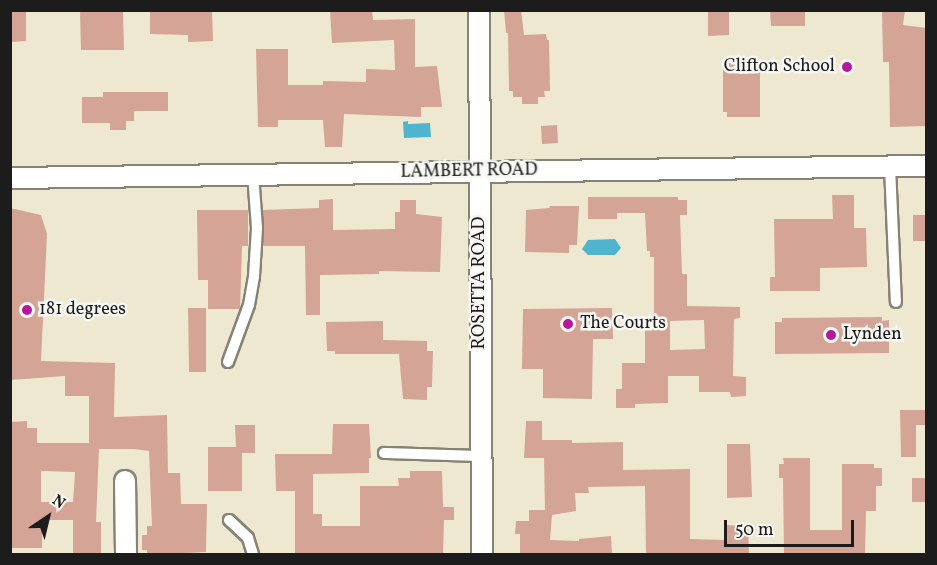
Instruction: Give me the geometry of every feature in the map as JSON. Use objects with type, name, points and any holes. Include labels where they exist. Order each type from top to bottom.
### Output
[{"type":"street","name":"ROSETTA ROAD","points":[[479,10],[482,555]]},
{"type":"street","name":"LAMBERT ROAD","points":[[10,178],[927,166]]},
{"type":"street","points":[[125,481],[126,555]]},
{"type":"lane","points":[[890,167],[896,302]]},
{"type":"lane","points":[[228,362],[249,305],[254,276],[257,228],[253,174]]},
{"type":"lane","points":[[384,453],[481,456]]},
{"type":"lane","points":[[229,520],[248,538],[253,555]]},
{"type":"water","points":[[408,121],[408,124],[430,123],[431,137],[404,138],[403,122]]},
{"type":"water","points":[[615,239],[621,248],[615,255],[588,255],[582,249],[588,240]]},
{"type":"building","points":[[10,10],[26,10],[26,41],[10,42]]},
{"type":"building","points":[[80,10],[123,10],[124,50],[81,50]]},
{"type":"building","points":[[150,10],[212,10],[213,41],[188,42],[188,35],[150,34]]},
{"type":"building","points":[[330,10],[372,10],[373,20],[415,19],[415,67],[437,66],[442,107],[421,107],[421,117],[344,114],[342,147],[325,147],[323,120],[278,120],[278,127],[258,127],[256,49],[288,49],[288,85],[323,85],[323,81],[366,82],[366,69],[395,70],[394,40],[332,43]]},
{"type":"building","points":[[504,10],[521,10],[524,35],[546,34],[549,40],[550,91],[544,91],[545,97],[538,97],[538,104],[522,104],[522,97],[513,97],[513,91],[509,91],[508,33],[506,33]]},
{"type":"building","points":[[708,10],[729,10],[729,35],[708,36]]},
{"type":"building","points":[[770,10],[805,10],[805,26],[771,26]]},
{"type":"building","points":[[882,10],[905,10],[903,25],[927,28],[927,126],[890,127],[889,62],[883,62]]},
{"type":"building","points":[[723,63],[760,63],[760,117],[727,117],[727,112],[723,112]]},
{"type":"building","points":[[103,92],[168,92],[168,111],[134,111],[134,121],[126,121],[126,130],[110,130],[110,123],[82,123],[82,97],[103,97]]},
{"type":"building","points":[[557,125],[558,143],[542,144],[541,126]]},
{"type":"building","points":[[832,195],[854,195],[854,228],[866,228],[867,267],[820,268],[820,291],[770,291],[770,277],[775,277],[774,219],[833,219]]},
{"type":"building","points":[[588,197],[678,197],[678,200],[687,200],[687,215],[680,215],[682,274],[687,274],[687,306],[740,307],[740,318],[734,319],[733,376],[746,377],[746,396],[731,397],[730,392],[699,392],[699,376],[668,376],[668,403],[635,404],[635,408],[616,408],[616,389],[622,389],[622,363],[645,363],[645,317],[654,317],[654,257],[650,257],[650,251],[647,251],[645,213],[617,213],[617,219],[588,219]],"holes":[[[704,320],[705,349],[670,350],[670,321]]]},
{"type":"building","points":[[333,199],[333,230],[395,229],[395,212],[400,212],[400,200],[416,200],[416,214],[442,217],[440,272],[379,271],[379,274],[320,275],[320,315],[306,315],[305,246],[263,246],[263,210],[319,208],[319,200]]},
{"type":"building","points":[[550,206],[579,206],[577,245],[569,245],[569,253],[525,252],[526,210],[549,208]]},
{"type":"building","points":[[10,208],[41,215],[47,234],[41,361],[115,363],[114,417],[167,415],[168,473],[180,473],[181,504],[207,504],[206,552],[147,555],[147,550],[142,550],[142,535],[147,535],[147,526],[152,526],[149,451],[134,449],[99,449],[96,522],[101,522],[101,555],[73,553],[73,520],[42,520],[42,548],[10,548],[10,422],[27,421],[27,428],[37,428],[37,443],[89,443],[89,396],[65,396],[65,376],[10,380]],"holes":[[[41,471],[75,472],[73,502],[41,502]]]},
{"type":"building","points":[[197,210],[248,210],[248,246],[242,246],[240,309],[208,309],[208,280],[198,280]]},
{"type":"building","points":[[913,215],[927,215],[927,241],[913,241]]},
{"type":"building","points":[[188,308],[206,308],[206,372],[189,372]]},
{"type":"building","points":[[612,308],[613,339],[593,339],[592,399],[543,398],[543,369],[522,369],[523,309]]},
{"type":"building","name":"Lynden","points":[[882,317],[882,321],[889,320],[889,353],[775,354],[775,322],[782,322],[782,318]]},
{"type":"building","points":[[383,321],[383,340],[427,341],[427,351],[433,351],[432,387],[427,387],[427,400],[403,399],[399,354],[335,354],[335,351],[327,351],[326,322]]},
{"type":"building","points":[[900,410],[927,410],[927,425],[916,425],[916,457],[901,457]]},
{"type":"building","points":[[526,421],[542,421],[542,440],[572,440],[572,443],[623,442],[623,470],[690,469],[690,539],[725,540],[725,525],[748,526],[749,555],[646,555],[645,486],[588,487],[589,493],[575,493],[576,511],[552,515],[550,540],[579,541],[579,539],[611,536],[612,555],[520,555],[520,534],[515,534],[516,521],[529,521],[529,510],[545,510],[544,458],[524,458]]},
{"type":"building","points":[[333,424],[369,424],[371,458],[369,458],[369,473],[313,474],[313,514],[322,514],[322,526],[360,526],[360,486],[399,486],[398,478],[410,478],[410,471],[442,471],[443,507],[454,507],[454,520],[444,520],[443,555],[295,555],[295,491],[276,491],[275,454],[332,454]]},
{"type":"building","points":[[235,425],[255,425],[255,453],[242,453],[242,491],[208,491],[208,447],[236,447]]},
{"type":"building","points":[[727,444],[750,444],[752,497],[727,498]]},
{"type":"building","points":[[783,458],[810,458],[810,530],[842,530],[842,464],[874,464],[874,468],[882,468],[882,486],[876,486],[876,511],[866,511],[865,555],[784,555],[783,478],[779,478],[779,464],[784,464]]},
{"type":"building","points":[[912,478],[927,478],[927,502],[912,502]]},
{"type":"place","name":"Clifton School","points":[[847,67]]},
{"type":"place","name":"181 degrees","points":[[27,310]]},
{"type":"place","name":"The Courts","points":[[568,324]]},
{"type":"place","name":"Lynden","points":[[831,335]]}]
